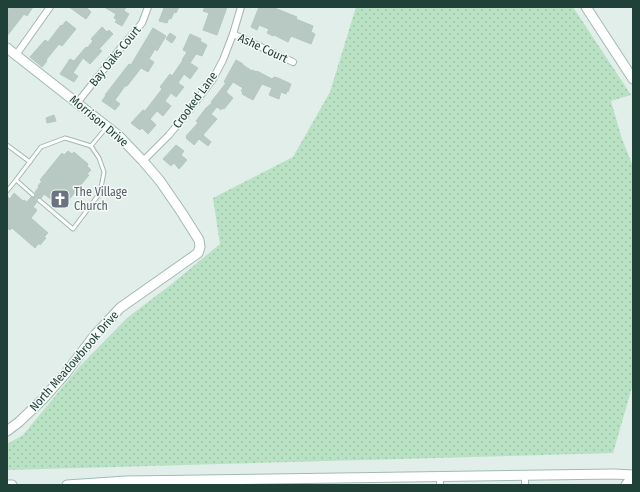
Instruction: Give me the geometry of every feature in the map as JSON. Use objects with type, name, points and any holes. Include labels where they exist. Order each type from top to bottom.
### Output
[{"type":"main road","points":[[586,7],[633,79]]},
{"type":"main road","name":"Morrison Drive","points":[[7,48],[119,136],[143,161],[160,182],[199,240],[200,249]]},
{"type":"main road","name":"North Meadowbrook Drive","points":[[7,431],[44,399],[94,336],[120,308],[198,253],[200,249]]},
{"type":"main road","points":[[67,485],[126,481],[440,481],[525,475],[633,475]]},
{"type":"main road","points":[[626,485],[633,475]]},
{"type":"main road","points":[[7,485],[12,485]]},
{"type":"street","points":[[16,55],[50,7]]},
{"type":"street","name":"Bay Oaks Court","points":[[77,102],[142,23],[148,7]]},
{"type":"street","name":"Crooked Lane","points":[[143,161],[169,135],[213,79],[223,60],[241,7]]},
{"type":"street","name":"Ashe Court","points":[[233,34],[293,62]]},
{"type":"street","points":[[525,475],[525,485]]},
{"type":"lane","points":[[91,146],[108,127]]},
{"type":"lane","points":[[7,190],[41,147],[66,138],[91,146],[99,158],[104,172],[100,193],[73,229],[39,200]]},
{"type":"lane","points":[[7,145],[30,162]]},
{"type":"lane","points":[[16,180],[33,195]]},
{"type":"green space","points":[[356,7],[573,7],[631,95],[611,101],[622,139],[633,166],[633,384],[613,453],[7,470],[7,444],[23,435],[80,366],[127,318],[173,283],[220,244],[213,198],[293,157],[330,92]]},
{"type":"building","points":[[10,7],[33,7],[27,16],[24,14],[7,36],[7,11]]},
{"type":"building","points":[[69,7],[86,7],[91,12],[86,19]]},
{"type":"building","points":[[104,7],[126,7],[124,11],[129,14],[122,26],[115,22],[117,20],[114,18],[116,14]]},
{"type":"building","points":[[162,7],[179,7],[176,13],[174,12],[171,19],[169,18],[167,23],[159,21],[164,8]]},
{"type":"building","points":[[205,7],[227,7],[217,35],[203,30],[209,13],[203,11]]},
{"type":"building","points":[[259,7],[272,7],[297,17],[296,19],[313,26],[311,32],[315,34],[311,44],[291,36],[288,42],[267,33],[269,29],[259,25],[257,30],[251,27]]},
{"type":"building","points":[[66,21],[76,29],[62,46],[59,44],[42,67],[30,57],[45,40],[48,42]]},
{"type":"building","points":[[102,27],[107,32],[109,30],[113,34],[99,49],[102,51],[90,64],[83,58],[73,73],[78,76],[74,82],[60,74],[70,59],[74,61],[86,47],[87,48],[93,41],[91,39]]},
{"type":"building","points":[[153,28],[166,36],[157,51],[155,49],[149,59],[154,62],[148,72],[141,68],[127,86],[125,86],[115,100],[120,104],[115,110],[102,101],[129,64],[131,65]]},
{"type":"building","points":[[170,33],[176,37],[172,43],[166,39]]},
{"type":"building","points":[[190,34],[201,39],[200,41],[207,45],[202,56],[196,54],[190,63],[198,68],[190,79],[184,74],[178,83],[184,87],[176,97],[171,93],[165,101],[171,106],[163,116],[157,111],[150,119],[156,125],[148,134],[142,128],[140,130],[131,123],[143,110],[145,111],[162,89],[160,87],[170,74],[172,76],[183,60],[187,52],[183,50]]},
{"type":"building","points":[[236,60],[252,71],[257,71],[272,79],[274,77],[278,78],[291,84],[288,92],[287,91],[286,94],[281,92],[279,99],[269,95],[272,88],[262,84],[253,100],[242,94],[243,92],[241,91],[243,88],[233,82],[226,92],[233,98],[224,109],[222,108],[221,110],[217,107],[211,114],[217,119],[203,135],[211,142],[208,146],[199,139],[194,145],[186,138],[186,136],[198,123],[196,121],[212,103],[211,102],[226,83],[224,82]]},
{"type":"building","points":[[54,115],[56,121],[47,123],[46,118]]},
{"type":"building","points":[[176,145],[184,151],[181,155],[187,160],[179,169],[174,163],[171,166],[163,159]]},
{"type":"building","name":"The Village Church","points":[[68,151],[72,154],[74,152],[88,164],[87,166],[91,170],[87,174],[89,175],[62,206],[44,194],[41,198],[36,198],[37,202],[33,207],[37,210],[31,218],[48,233],[40,245],[39,243],[35,248],[12,228],[10,230],[7,228],[7,196],[10,199],[14,193],[23,201],[24,200],[27,202],[31,197],[35,197],[35,192],[42,181],[40,180],[62,153],[64,155]]},
{"type":"place","name":"The Village Church","points":[[60,199]]}]
